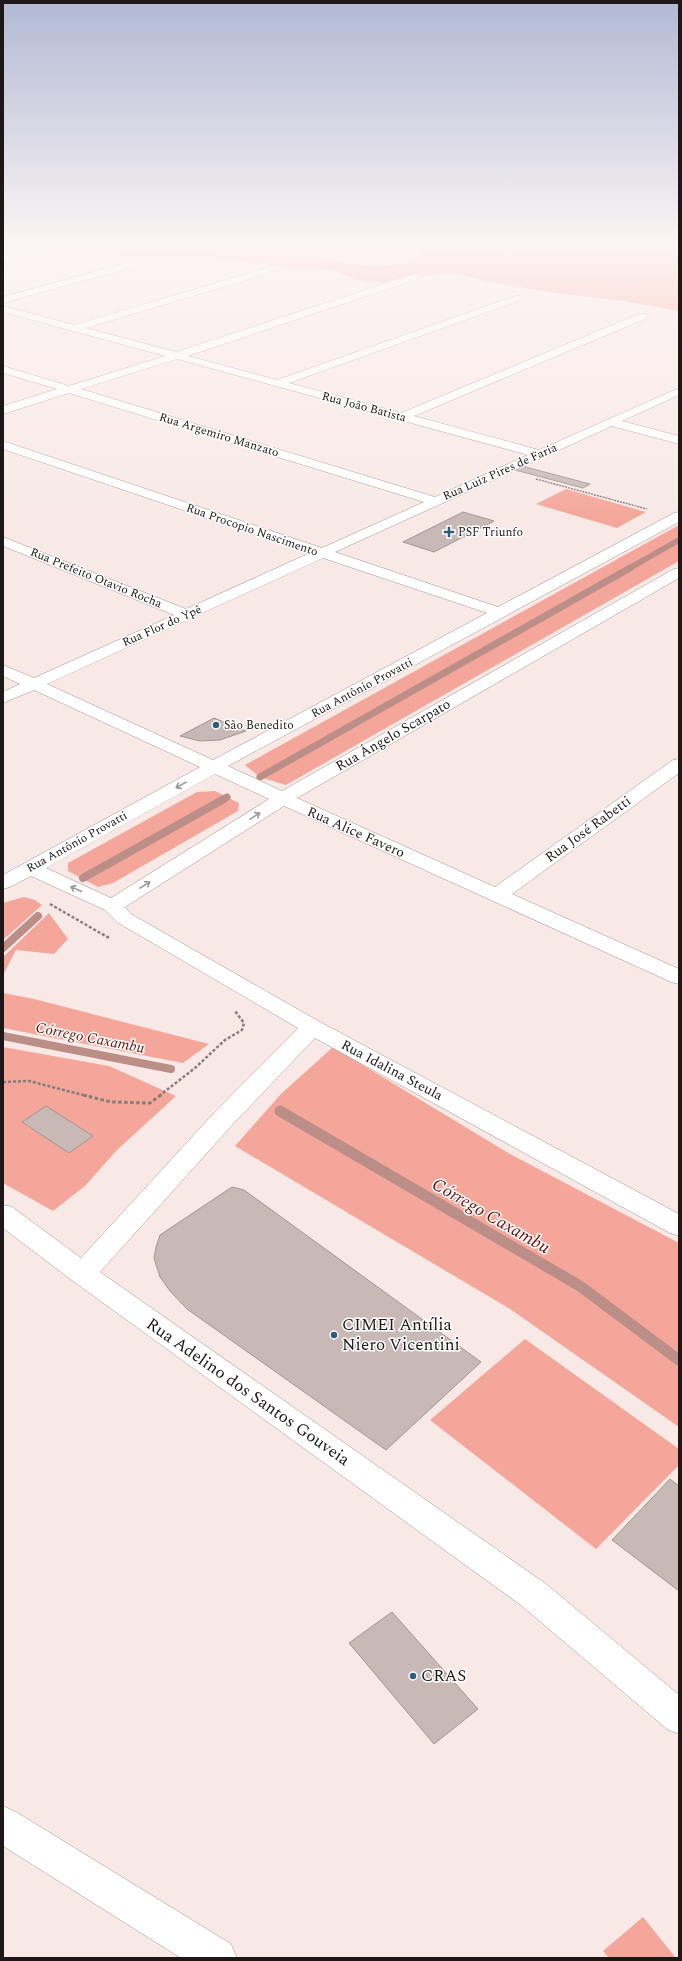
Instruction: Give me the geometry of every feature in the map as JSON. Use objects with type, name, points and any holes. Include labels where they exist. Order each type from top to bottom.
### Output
[{"type":"street","name":"Rua João Batista","points":[[113,339],[540,454]]},
{"type":"street","points":[[3,410],[229,339]]},
{"type":"street","points":[[278,383],[404,339]]},
{"type":"street","points":[[402,417],[589,339]]},
{"type":"street","name":"Rua Argemiro Manzato","points":[[3,369],[435,501]]},
{"type":"street","name":"Rua Luiz Pires de Faria","points":[[320,553],[679,390]]},
{"type":"street","points":[[611,422],[679,440]]},
{"type":"street","name":"Rua Procopio Nascimento","points":[[3,445],[501,613]]},
{"type":"street","name":"Rua Antônio Provatti","points":[[3,883],[215,766],[678,517]]},
{"type":"street","name":"Rua Prefeito Otavio Rocha","points":[[3,541],[188,615]]},
{"type":"street","name":"Rua Flor do Ypê","points":[[3,698],[188,615],[320,553]]},
{"type":"street","name":"Rua Ângelo Scarpato","points":[[112,906],[282,798],[679,572]]},
{"type":"street","name":"Rua Alice Favero","points":[[3,670],[679,977]]},
{"type":"street","name":"Rua José Rabetti","points":[[497,895],[679,764]]},
{"type":"street","name":"Rua Idalina Steula","points":[[30,868],[112,906],[124,918],[312,1027],[679,1226]]},
{"type":"street","points":[[82,1274],[224,1118],[312,1027]]},
{"type":"street","name":"Rua Adelino dos Santos Gouveia","points":[[3,1214],[82,1274],[534,1595],[679,1717]]},
{"type":"street","points":[[3,1825],[217,1958]]},
{"type":"path","points":[[534,478],[678,517]]},
{"type":"path","points":[[47,903],[116,942]]},
{"type":"path","points":[[3,1082],[29,1081],[111,1102],[150,1103],[195,1068],[225,1040],[242,1030],[244,1023],[233,1008]]},
{"type":"shaded area","points":[[566,489],[646,512],[617,528],[536,504]]},
{"type":"shaded area","points":[[679,525],[679,561],[286,785],[260,777],[245,765]]},
{"type":"shaded area","points":[[215,791],[239,803],[238,811],[113,883],[98,887],[68,871],[68,863],[197,792]]},
{"type":"shaded area","points":[[24,897],[35,900],[42,905],[3,940],[3,903]]},
{"type":"shaded area","points":[[49,913],[68,939],[54,954],[16,950],[3,975],[3,957]]},
{"type":"shaded area","points":[[3,993],[34,999],[209,1044],[183,1063],[3,1028]]},
{"type":"shaded area","points":[[3,1047],[109,1066],[176,1096],[116,1151],[85,1186],[53,1211],[3,1183]]},
{"type":"shaded area","points":[[333,1047],[510,1154],[679,1243],[679,1427],[510,1309],[235,1146],[281,1094]]},
{"type":"shaded area","points":[[525,1339],[679,1449],[679,1465],[596,1549],[430,1420]]},
{"type":"shaded area","points":[[643,1917],[676,1958],[609,1958],[603,1951]]},
{"type":"building","points":[[522,466],[590,484],[583,488],[515,470]]},
{"type":"building","name":"PSF Triunfo","points":[[463,512],[494,521],[434,552],[403,542]]},
{"type":"building","name":"São Benedito","points":[[214,718],[246,731],[220,740],[200,741],[180,736]]},
{"type":"building","points":[[46,1106],[93,1136],[69,1153],[22,1122]]},
{"type":"building","name":"CIMEI Antília Niero Vicentini","points":[[232,1187],[244,1190],[481,1362],[386,1450],[187,1309],[170,1291],[160,1277],[154,1258],[160,1235]]},
{"type":"building","points":[[670,1479],[679,1486],[679,1591],[612,1540]]},
{"type":"building","name":"CRAS","points":[[392,1612],[478,1709],[434,1744],[349,1643]]},
{"type":"waterway","points":[[628,569],[679,540]]},
{"type":"waterway","points":[[260,777],[630,568]]},
{"type":"waterway","points":[[222,800],[227,797]]},
{"type":"waterway","points":[[83,878],[224,799]]},
{"type":"waterway","points":[[3,948],[38,916]]},
{"type":"waterway","name":"Córrego Caxambu","points":[[3,1036],[171,1069]]},
{"type":"waterway","name":"Córrego Caxambu","points":[[280,1111],[580,1286],[679,1360]]},
{"type":"place","name":"PSF Triunfo","points":[[449,532]]},
{"type":"place","name":"São Benedito","points":[[216,725]]},
{"type":"place","name":"CIMEI Antília Niero Vicentini","points":[[334,1335]]},
{"type":"place","name":"CRAS","points":[[413,1676]]}]
